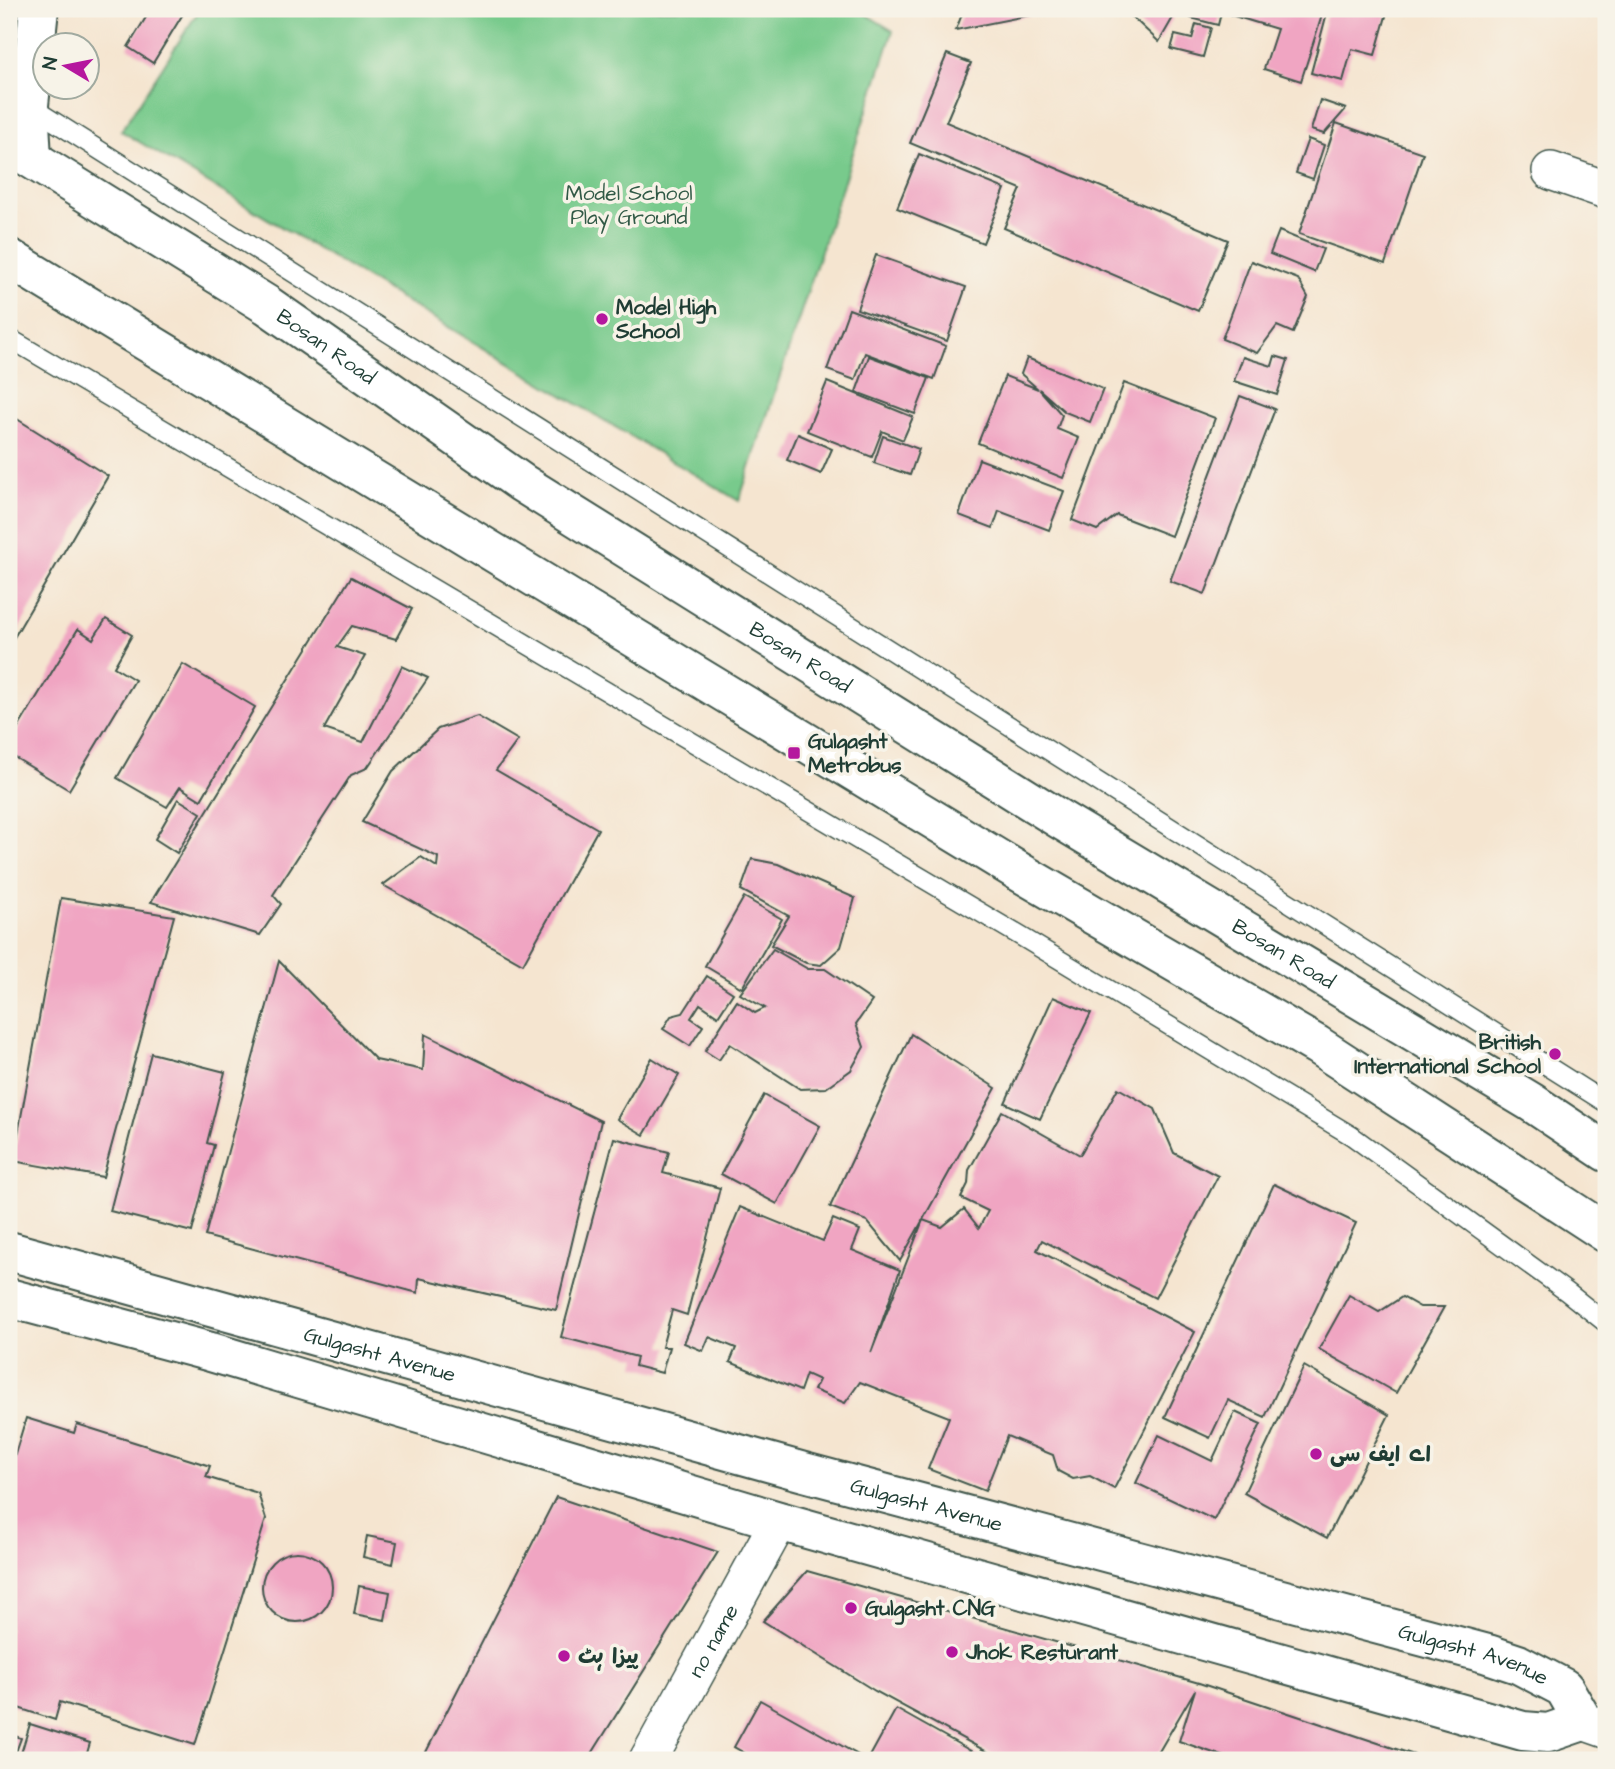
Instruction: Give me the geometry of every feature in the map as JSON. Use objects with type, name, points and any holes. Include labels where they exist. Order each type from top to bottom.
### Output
[{"type":"main road","points":[[20,152],[19,99],[39,9]]},
{"type":"main road","name":"Bosan Road","points":[[20,152],[267,305],[522,483],[1060,820],[1519,1094],[1606,1152]]},
{"type":"main road","points":[[9,258],[1023,874],[1317,1045],[1606,1233]]},
{"type":"main road","name":"Gulgasht Avenue","points":[[9,1251],[804,1472],[1488,1654],[1518,1664],[1564,1688],[1595,1725]]},
{"type":"main road","name":"Gulgasht Avenue","points":[[9,1298],[211,1352],[779,1521],[1523,1731],[1548,1733],[1595,1725]]},
{"type":"street","points":[[1552,170],[1606,190]]},
{"type":"street","name":"no name","points":[[648,1760],[779,1521]]},
{"type":"lane","points":[[19,99],[1606,1103]]},
{"type":"lane","points":[[9,338],[998,923],[1352,1136],[1606,1323]]},
{"type":"green space","name":"Model School Play Ground","points":[[200,9],[857,9],[893,31],[739,501],[121,131]]},
{"type":"building","points":[[151,9],[186,9],[153,63],[128,47]]},
{"type":"building","points":[[964,9],[1055,9],[1056,10],[956,30]]},
{"type":"building","points":[[1178,9],[1159,42],[1126,11]]},
{"type":"building","points":[[1194,9],[1222,9],[1218,25],[1191,18]]},
{"type":"building","points":[[1233,9],[1324,9],[1301,81],[1264,69],[1277,29],[1231,15]]},
{"type":"building","points":[[1328,9],[1388,9],[1375,55],[1352,49],[1343,81],[1311,73]]},
{"type":"building","points":[[1196,24],[1211,28],[1203,57],[1171,49],[1175,35],[1192,39]]},
{"type":"building","points":[[947,54],[971,63],[946,122],[1228,240],[1198,311],[1004,228],[1021,189],[910,143]]},
{"type":"building","points":[[1320,100],[1346,109],[1324,134],[1311,130]]},
{"type":"building","points":[[1336,123],[1423,153],[1385,264],[1299,234]]},
{"type":"building","points":[[1308,139],[1324,145],[1313,179],[1296,173]]},
{"type":"building","points":[[919,154],[1005,189],[983,243],[897,208]]},
{"type":"building","points":[[1279,231],[1323,249],[1314,272],[1270,254]]},
{"type":"building","points":[[876,255],[966,287],[947,341],[857,309]]},
{"type":"building","points":[[1251,261],[1298,279],[1308,297],[1293,333],[1277,326],[1257,353],[1222,339]]},
{"type":"building","points":[[849,309],[946,346],[934,379],[865,353],[855,380],[827,370]]},
{"type":"building","points":[[869,356],[929,378],[915,414],[856,392]]},
{"type":"building","points":[[1275,356],[1288,360],[1277,395],[1234,381],[1243,357],[1272,366]]},
{"type":"building","points":[[1027,358],[1103,389],[1090,422],[1065,412],[1039,389],[1062,415],[1057,429],[1079,438],[1063,478],[978,443],[1005,376],[1038,389],[1021,374]]},
{"type":"building","points":[[827,382],[913,417],[903,440],[882,431],[872,457],[807,431]]},
{"type":"building","points":[[1124,383],[1215,418],[1171,536],[1117,515],[1097,530],[1072,520]]},
{"type":"building","points":[[1240,396],[1275,409],[1205,594],[1170,581]]},
{"type":"building","points":[[9,414],[108,476],[9,646]]},
{"type":"building","points":[[798,434],[832,449],[821,474],[787,460]]},
{"type":"building","points":[[883,436],[919,449],[910,475],[874,463]]},
{"type":"building","points":[[979,459],[1064,491],[1049,530],[999,511],[993,528],[959,515]]},
{"type":"building","points":[[351,577],[412,609],[396,639],[352,626],[337,647],[365,656],[324,729],[363,742],[402,666],[428,678],[367,768],[351,775],[273,895],[281,904],[260,935],[151,902]]},
{"type":"building","points":[[106,619],[132,635],[114,667],[135,680],[69,790],[9,754],[9,743],[78,629],[93,639]]},
{"type":"building","points":[[183,664],[255,707],[201,800],[180,787],[167,807],[117,778]]},
{"type":"building","points":[[477,716],[518,740],[496,770],[598,829],[523,964],[383,885],[421,857],[437,867],[438,857],[362,822],[393,771],[438,729]]},
{"type":"building","points":[[178,799],[201,813],[177,853],[155,839]]},
{"type":"building","points":[[752,859],[778,864],[855,898],[841,947],[821,965],[806,963],[771,945],[789,916],[741,890]]},
{"type":"building","points":[[744,897],[782,919],[742,988],[705,966]]},
{"type":"building","points":[[61,898],[174,916],[103,1177],[13,1161]]},
{"type":"building","points":[[773,949],[808,969],[825,969],[872,1001],[856,1024],[864,1047],[851,1070],[826,1088],[800,1089],[730,1044],[719,1060],[705,1051],[737,1001],[755,1013],[765,1008],[740,994]]},
{"type":"building","points":[[279,961],[376,1060],[423,1070],[425,1034],[601,1121],[556,1310],[419,1278],[418,1293],[205,1236]]},
{"type":"building","points":[[707,976],[733,993],[718,1016],[700,1004],[691,1018],[703,1026],[690,1046],[663,1029],[671,1016],[683,1013]]},
{"type":"building","points":[[1053,997],[1091,1013],[1040,1119],[1005,1103]]},
{"type":"building","points":[[911,1034],[996,1088],[900,1261],[867,1221],[830,1207]]},
{"type":"building","points":[[151,1053],[225,1072],[207,1143],[214,1145],[192,1232],[110,1211]]},
{"type":"building","points":[[652,1058],[679,1075],[644,1135],[617,1119]]},
{"type":"building","points":[[1118,1088],[1155,1109],[1174,1153],[1218,1176],[1155,1298],[1042,1240],[1037,1250],[1195,1332],[1114,1489],[1090,1476],[1073,1479],[1058,1471],[1053,1455],[1007,1436],[985,1491],[928,1469],[949,1417],[860,1382],[845,1403],[814,1390],[819,1380],[806,1374],[800,1391],[730,1362],[736,1348],[709,1337],[703,1351],[684,1343],[740,1207],[823,1241],[833,1219],[860,1230],[852,1250],[900,1270],[871,1353],[923,1220],[942,1227],[964,1209],[979,1228],[988,1211],[961,1198],[968,1184],[969,1170],[1002,1111],[1080,1155]]},
{"type":"building","points":[[764,1095],[820,1126],[777,1204],[721,1174]]},
{"type":"building","points":[[614,1138],[669,1152],[663,1173],[720,1188],[687,1315],[672,1310],[662,1347],[669,1347],[662,1373],[635,1366],[637,1357],[561,1337]]},
{"type":"building","points":[[1274,1184],[1356,1223],[1265,1417],[1228,1400],[1210,1438],[1165,1417]]},
{"type":"building","points":[[1349,1295],[1379,1312],[1402,1297],[1420,1307],[1444,1307],[1396,1393],[1319,1349]]},
{"type":"building","name":"اے ایف سی","points":[[1304,1366],[1389,1415],[1327,1538],[1244,1493]]},
{"type":"building","points":[[1235,1412],[1261,1424],[1214,1520],[1136,1483],[1159,1435],[1212,1461]]},
{"type":"building","points":[[26,1418],[74,1433],[77,1424],[210,1466],[206,1477],[258,1493],[266,1519],[195,1745],[60,1702],[55,1720],[9,1705],[9,1474]]},
{"type":"building","name":"پیزا ہٹ","points":[[556,1497],[718,1552],[588,1760],[422,1760]]},
{"type":"building","points":[[367,1536],[397,1542],[393,1564],[363,1557]]},
{"type":"building","points":[[297,1552],[322,1562],[332,1587],[322,1612],[297,1622],[272,1612],[262,1587],[272,1562]]},
{"type":"building","name":"Jhok Resturant","points":[[807,1571],[1199,1683],[1429,1760],[1234,1760],[1179,1741],[1195,1690],[1154,1760],[1002,1760],[875,1691],[763,1621]]},
{"type":"building","points":[[359,1586],[390,1592],[385,1620],[354,1614]]},
{"type":"building","points":[[760,1700],[867,1760],[757,1760],[734,1747]]},
{"type":"building","points":[[896,1709],[987,1760],[868,1760]]},
{"type":"building","points":[[30,1724],[90,1743],[85,1760],[19,1760]]},
{"type":"building","points":[[9,1734],[21,1738],[13,1760],[9,1760]]},
{"type":"place","name":"Model High School","points":[[602,319]]},
{"type":"place","name":"Gulgasht Metrobus","points":[[794,753]]},
{"type":"place","name":"British International School","points":[[1555,1054]]},
{"type":"place","name":"اے ایف سی","points":[[1316,1454]]},
{"type":"place","name":"Gulgasht CNG","points":[[851,1608]]},
{"type":"place","name":"Jhok Resturant","points":[[952,1652]]},
{"type":"place","name":"پیزا ہٹ","points":[[564,1656]]}]
